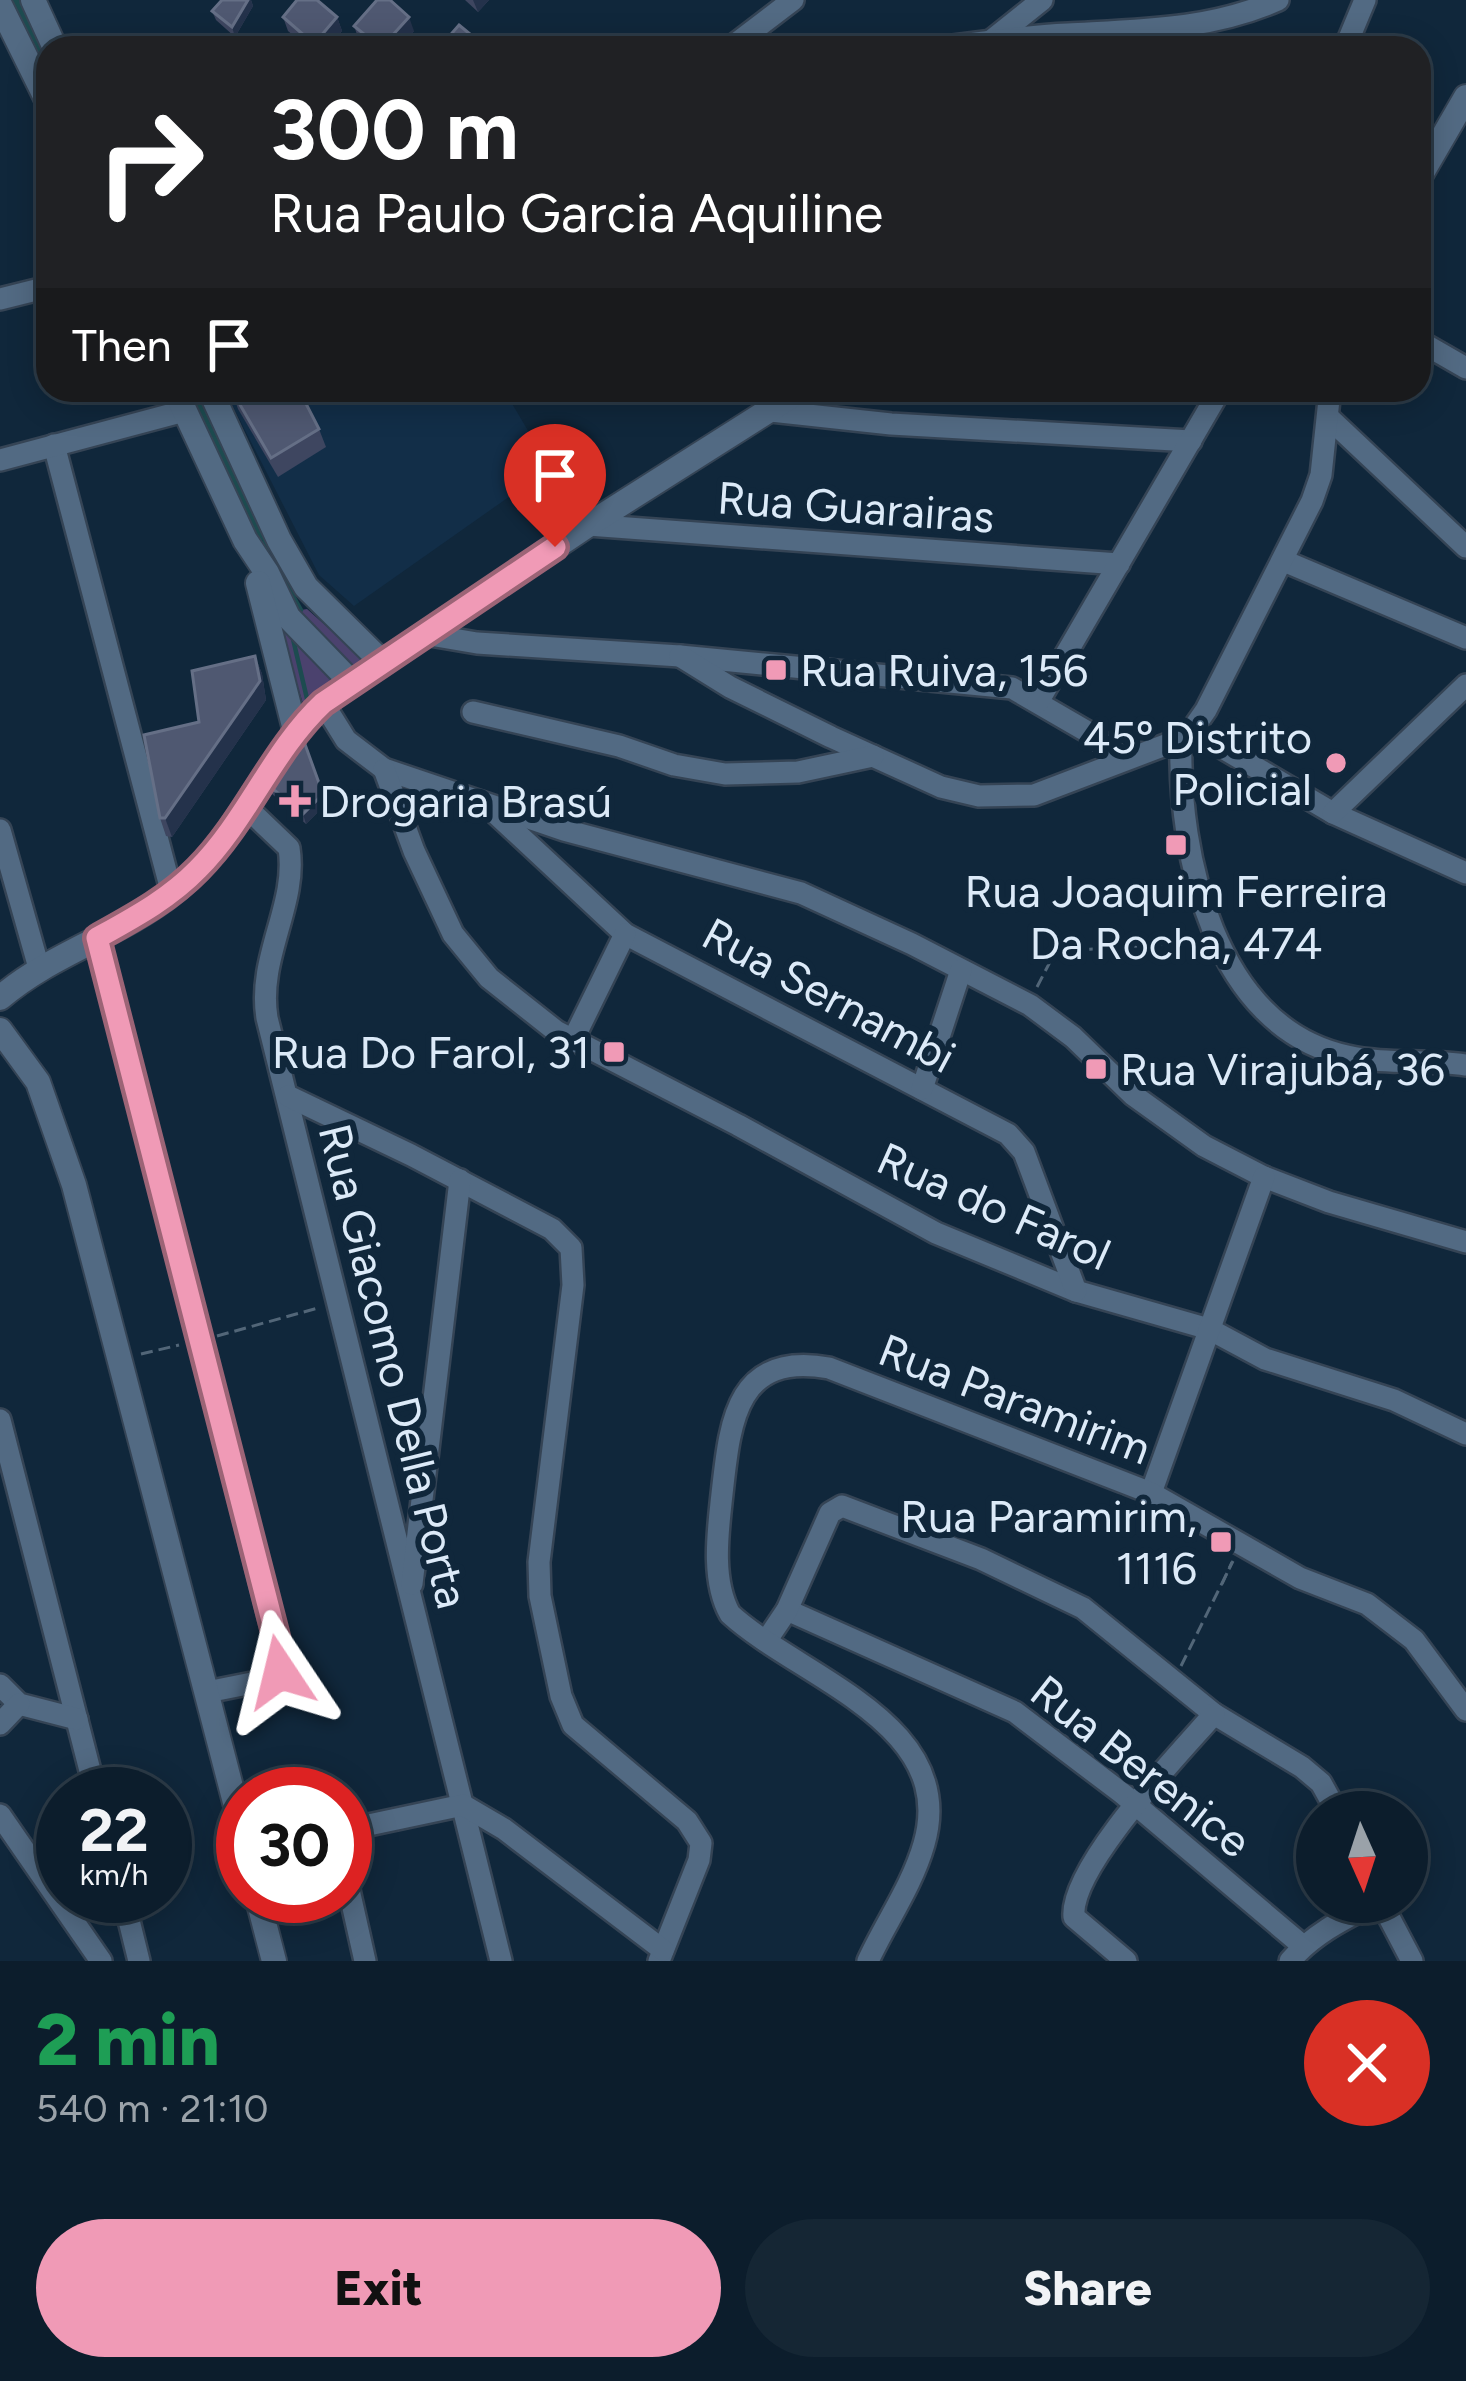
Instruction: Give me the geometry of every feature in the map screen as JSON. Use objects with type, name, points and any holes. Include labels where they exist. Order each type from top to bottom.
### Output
[{"type":"street","points":[[33,0],[50,36]]},
{"type":"street","points":[[759,36],[793,0]]},
{"type":"street","points":[[997,36],[1042,0]]},
{"type":"street","points":[[1055,0],[1065,34]]},
{"type":"street","points":[[1162,36],[1278,0]]},
{"type":"street","points":[[1351,36],[1366,0]]},
{"type":"street","points":[[0,5],[9,37],[36,82]]},
{"type":"street","points":[[1041,36],[1099,36]]},
{"type":"street","points":[[1431,158],[1466,98]]},
{"type":"street","points":[[0,299],[36,290]]},
{"type":"street","points":[[1431,348],[1466,368]]},
{"type":"street","points":[[0,460],[176,402]]},
{"type":"street","points":[[179,402],[245,540],[295,730]]},
{"type":"street","points":[[216,402],[279,540],[306,587],[382,662]]},
{"type":"street","points":[[0,998],[39,968],[172,894],[201,867],[295,730],[323,703],[588,525],[784,402]]},
{"type":"street","points":[[1038,702],[1213,402]]},
{"type":"street","points":[[680,656],[730,686],[941,787],[979,796],[1034,795],[1186,734],[1206,710],[1284,561],[1321,475],[1330,402]]},
{"type":"street","points":[[771,411],[890,424],[1191,441]]},
{"type":"street","points":[[1329,418],[1466,547]]},
{"type":"street","points":[[54,445],[172,894]]},
{"type":"street","name":"Rua Guarairas","points":[[588,525],[1119,565]]},
{"type":"street","points":[[245,540],[267,572],[288,617],[352,682]]},
{"type":"street","points":[[1284,561],[1466,638]]},
{"type":"street","points":[[424,634],[1012,688],[1093,735],[1122,760]]},
{"type":"street","points":[[1334,813],[1466,685]]},
{"type":"street","points":[[323,703],[346,740],[384,769],[600,841],[801,892],[1030,1005],[1170,1124],[1264,1177],[1329,1202],[1466,1242]]},
{"type":"street","points":[[473,712],[725,774],[798,772],[874,756]]},
{"type":"street","points":[[1186,734],[1334,813],[1466,873]]},
{"type":"street","points":[[1186,734],[1179,784],[1186,831],[1219,942],[1251,999],[1275,1021],[1346,1056],[1466,1066]]},
{"type":"street","name":"Rua do Farol","points":[[384,769],[453,934],[489,978],[527,1011],[573,1040],[936,1233],[1076,1291],[1209,1330],[1265,1359],[1394,1400],[1466,1434]]},
{"type":"street","name":"Rua Sernambi","points":[[489,806],[626,934],[1009,1133],[1018,1143],[1076,1291]]},
{"type":"street","name":"Rua Giacomo Della Porta","points":[[246,807],[284,839],[291,861],[263,995],[502,1961]]},
{"type":"street","points":[[0,830],[39,968]]},
{"type":"street","points":[[573,1040],[626,934]]},
{"type":"street","points":[[97,938],[281,1664],[272,1679],[207,1692]]},
{"type":"street","points":[[922,1089],[961,970]]},
{"type":"street","points":[[0,1030],[38,1082],[50,1109],[123,1360],[226,1767]]},
{"type":"street","points":[[288,1096],[552,1229],[571,1249],[573,1285],[538,1562],[540,1596],[561,1696],[573,1725],[687,1821],[700,1843],[699,1860],[660,1956],[504,1829],[464,1805],[372,1824]]},
{"type":"street","points":[[1151,1492],[1264,1177]]},
{"type":"street","points":[[411,1593],[460,1180]]},
{"type":"street","name":"Rua Paramirim","points":[[868,1961],[925,1842],[924,1777],[910,1749],[883,1720],[730,1614],[718,1572],[727,1444],[737,1403],[780,1367],[814,1366],[847,1375],[1151,1492],[1240,1546],[1389,1618],[1414,1640],[1466,1710]]},
{"type":"street","points":[[0,1420],[89,1767]]},
{"type":"street","points":[[766,1641],[787,1610],[830,1513],[842,1506],[981,1559],[1069,1600],[1214,1714],[1302,1767],[1325,1791]]},
{"type":"street","name":"Rua Berenice","points":[[787,1610],[997,1702],[1133,1805],[1297,1954]]},
{"type":"street","points":[[0,1684],[19,1704],[77,1719]]},
{"type":"street","points":[[0,1724],[19,1704]]},
{"type":"street","points":[[1126,1961],[1102,1953],[1074,1917],[1079,1888],[1133,1805],[1214,1714]]},
{"type":"street","points":[[0,1814],[101,1961]]},
{"type":"street","points":[[130,1923],[139,1961]]},
{"type":"street","points":[[264,1923],[274,1961]]},
{"type":"street","points":[[356,1923],[365,1961]]},
{"type":"street","points":[[1297,1954],[1346,1923]]},
{"type":"street","points":[[1391,1923],[1412,1961]]},
{"type":"path","points":[[1030,1005],[1052,958],[1063,951],[1219,942]]},
{"type":"path","points":[[123,1360],[337,1303]]},
{"type":"path","points":[[1222,1584],[1240,1546]]},
{"type":"path","points":[[1172,1683],[1240,1546]]},
{"type":"shaded area","points":[[231,402],[511,402],[550,468],[354,606],[319,575]]},
{"type":"shaded area","points":[[307,609],[369,664],[306,713],[277,621],[294,622]]},
{"type":"building","points":[[222,0],[248,0],[232,27],[212,11]]},
{"type":"building","points":[[297,0],[317,0],[337,17],[321,36],[305,36],[283,17]]},
{"type":"building","points":[[377,0],[390,0],[409,17],[392,36],[366,36],[354,26]]},
{"type":"building","points":[[459,25],[472,36],[449,36]]},
{"type":"building","points":[[238,402],[305,402],[319,429],[271,458]]},
{"type":"building","points":[[255,656],[260,681],[165,818],[160,818],[144,735],[199,722],[192,671]]},
{"type":"building","points":[[302,736],[323,794],[303,814],[267,784]]},
{"type":"waterway","points":[[13,0],[36,51]]},
{"type":"waterway","points":[[200,402],[262,531]]},
{"type":"waterway","points":[[262,531],[268,554]]},
{"type":"waterway","points":[[280,573],[301,610]]},
{"type":"waterway","points":[[293,639],[308,703]]},
{"type":"place","name":"Rua Ruiva, 156","points":[[776,670]]},
{"type":"place","name":"45º Distrito Policial","points":[[1336,763]]},
{"type":"place","name":"Drogaria Brasú","points":[[295,801]]},
{"type":"place","name":"Rua Joaquim Ferreira Da Rocha, 474","points":[[1176,845]]},
{"type":"place","name":"Rua Do Farol, 31","points":[[614,1052]]},
{"type":"place","name":"Rua Virajubá, 36","points":[[1096,1069]]},
{"type":"place","name":"Rua Paramirim, 1116","points":[[1221,1542]]},
{"type":"route","points":[[280,1672],[279,1648],[97,938],[172,894],[201,867],[295,730],[323,703],[555,547]]}]
